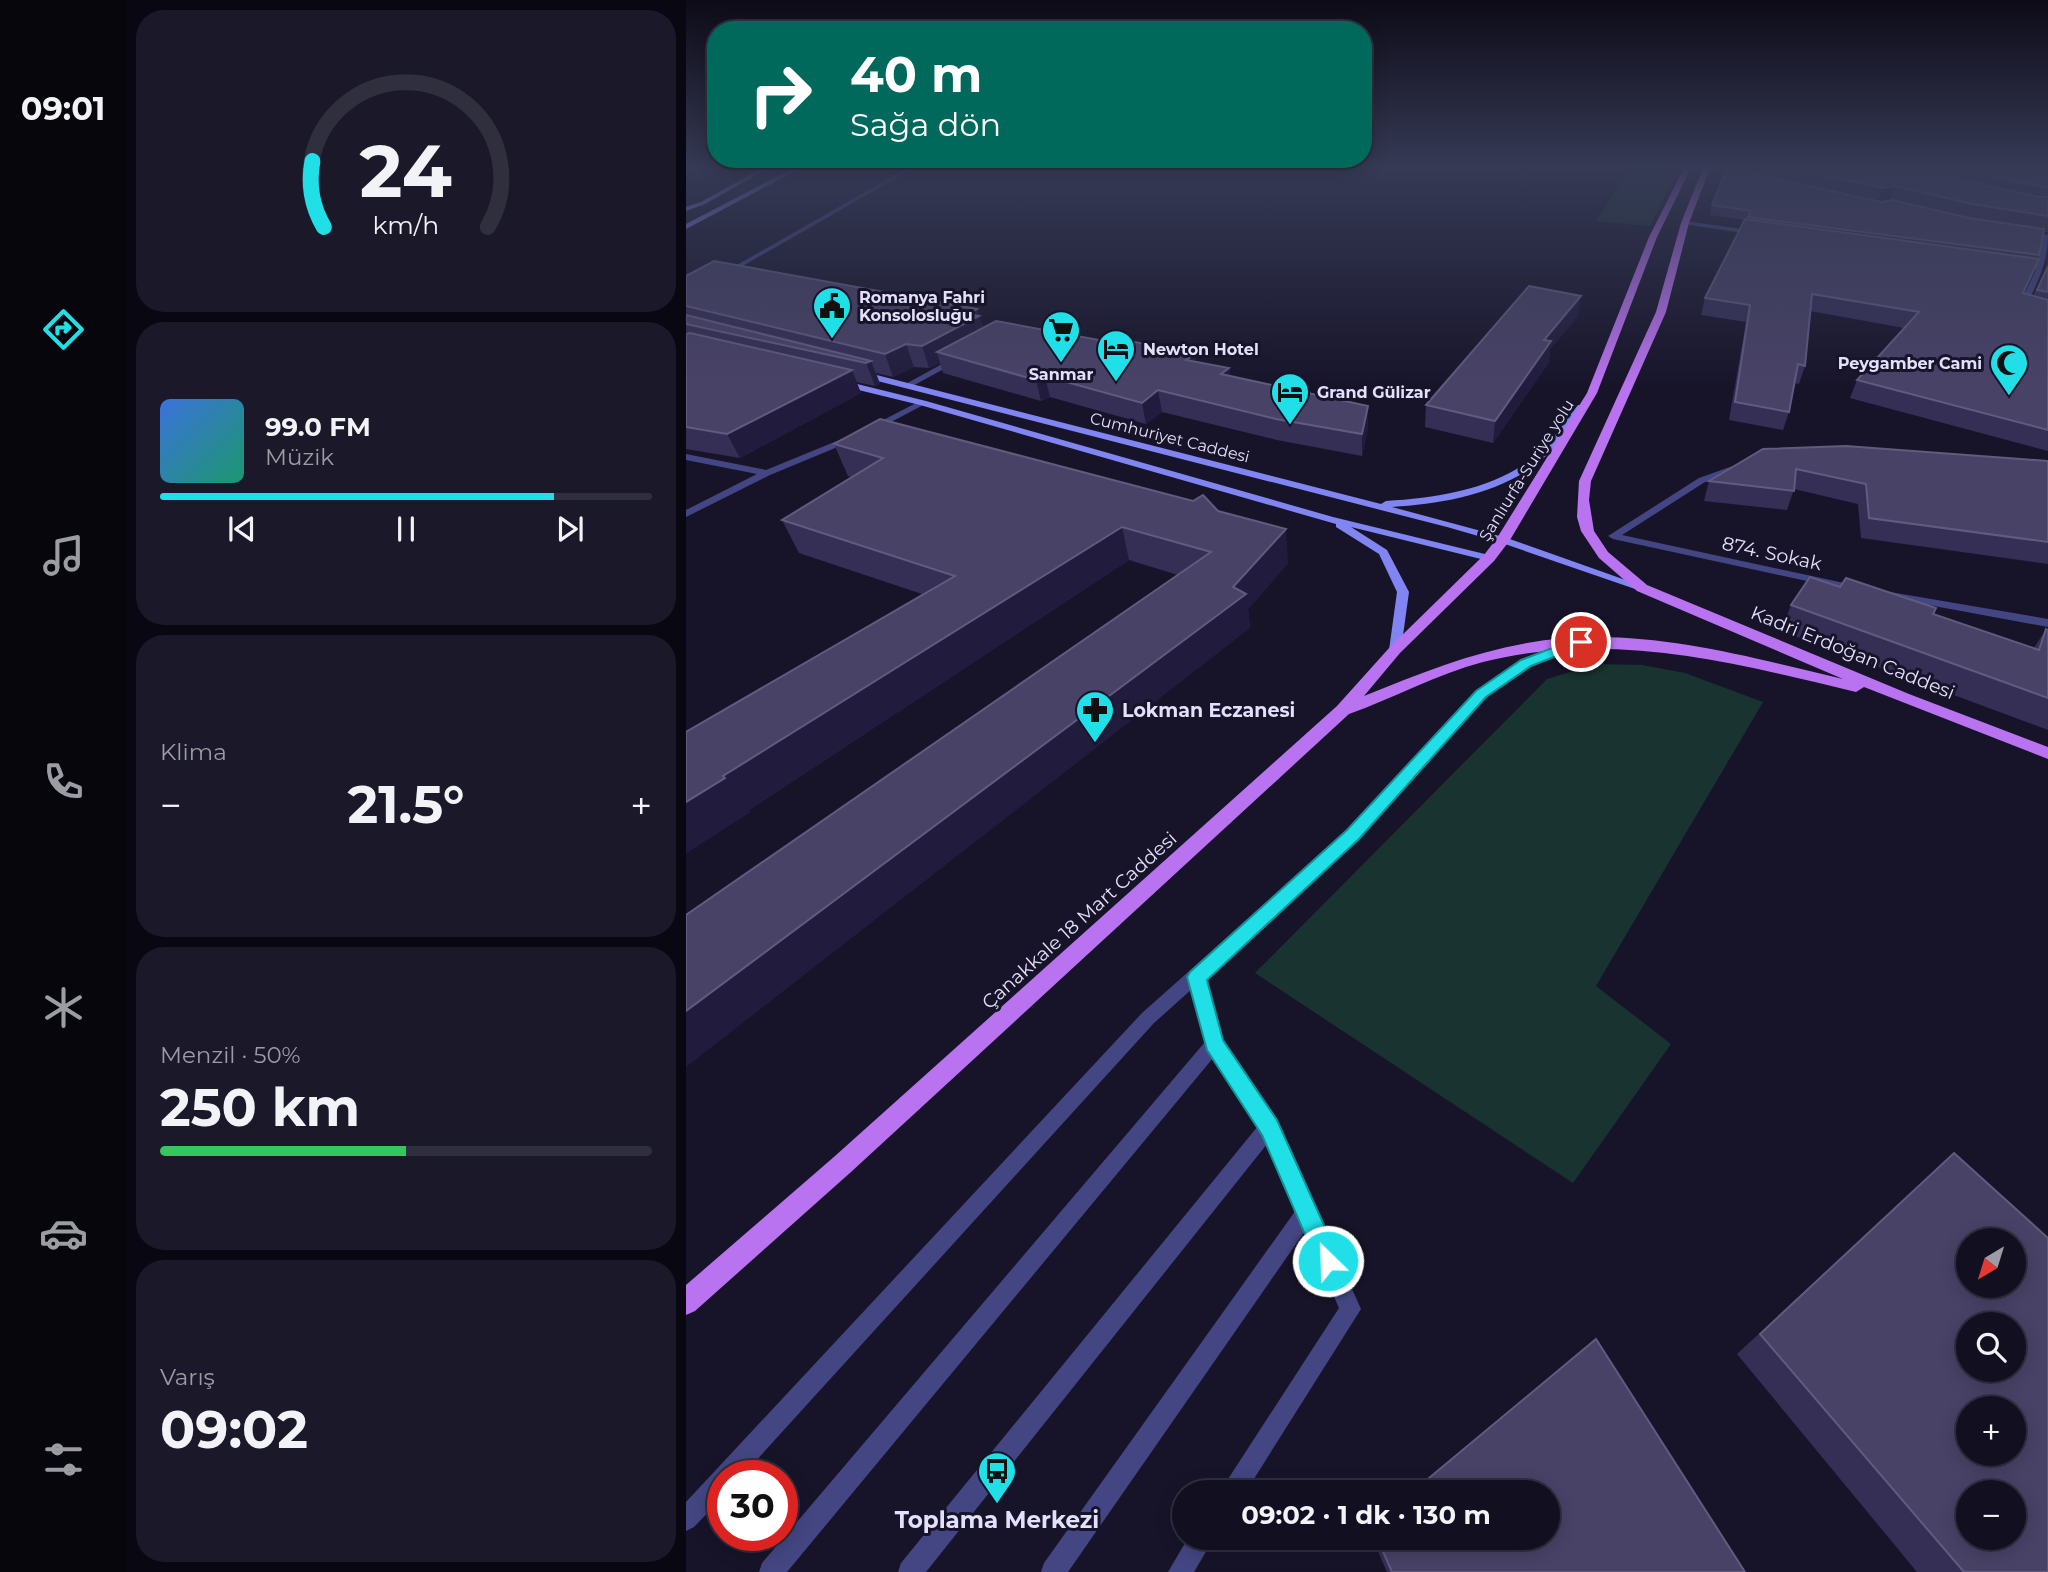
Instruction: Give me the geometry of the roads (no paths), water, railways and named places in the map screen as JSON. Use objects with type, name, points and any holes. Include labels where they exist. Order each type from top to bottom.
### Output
[{"type":"main road","name":"Şanlıurfa-Suriye yolu","points":[[1489,558],[1503,540],[1589,398],[1651,241]]},
{"type":"main road","name":"Kadri Erdoğan Caddesi","points":[[1680,241],[1661,312],[1585,481],[1580,504],[1583,521],[1598,549],[1642,588],[1903,698],[2048,753]]},
{"type":"main road","name":"Cumhuriyet Caddesi","points":[[852,372],[1503,540],[1642,588]]},
{"type":"main road","name":"Cumhuriyet Caddesi","points":[[831,381],[923,402],[1330,519],[1489,558]]},
{"type":"main road","points":[[1368,505],[1429,502],[1458,496],[1498,480],[1540,456],[1589,398]]},
{"type":"main road","points":[[1330,519],[1383,552],[1404,592],[1395,650]]},
{"type":"main road","name":"Çanakkale 18 Mart Caddesi","points":[[686,1302],[854,1155],[1343,710],[1395,650],[1489,558]]},
{"type":"main road","points":[[1343,710],[1479,658],[1528,647],[1581,642],[1640,642],[1686,648],[1903,698]]},
{"type":"street","points":[[711,281],[781,241]]},
{"type":"street","points":[[2046,241],[2044,272],[2021,309],[2048,315]]},
{"type":"street","points":[[2026,270],[2044,272]]},
{"type":"street","points":[[906,386],[965,355]]},
{"type":"street","points":[[686,514],[767,473],[865,432],[923,402]]},
{"type":"street","points":[[686,457],[767,473]]},
{"type":"street","name":"874. Sokak","points":[[1751,464],[1702,480],[1613,536],[1846,587],[2048,623]]},
{"type":"street","points":[[741,1460],[1148,1018],[1197,977],[1353,834],[1481,694],[1526,663],[1581,642]]},
{"type":"street","points":[[1197,977],[1214,1044],[1269,1127],[1350,1309],[1239,1480]]},
{"type":"street","points":[[771,1572],[1214,1044]]},
{"type":"street","points":[[910,1572],[1269,1127]]},
{"type":"street","points":[[1053,1572],[1306,1212]]},
{"type":"street","points":[[686,1519],[707,1497]]},
{"type":"street","points":[[1180,1572],[1194,1550]]},
{"type":"place","name":"Romanya Fahri Konsolosluğu","points":[[832,340]]},
{"type":"place","name":"Sanmar","points":[[1061,364]]},
{"type":"place","name":"Newton Hotel","points":[[1116,383]]},
{"type":"place","name":"Peygamber Cami","points":[[2009,397]]},
{"type":"place","name":"Grand Gülizar","points":[[1290,426]]},
{"type":"place","name":"Lokman Eczanesi","points":[[1095,744]]},
{"type":"place","name":"Toplama Merkezi","points":[[997,1505]]}]
